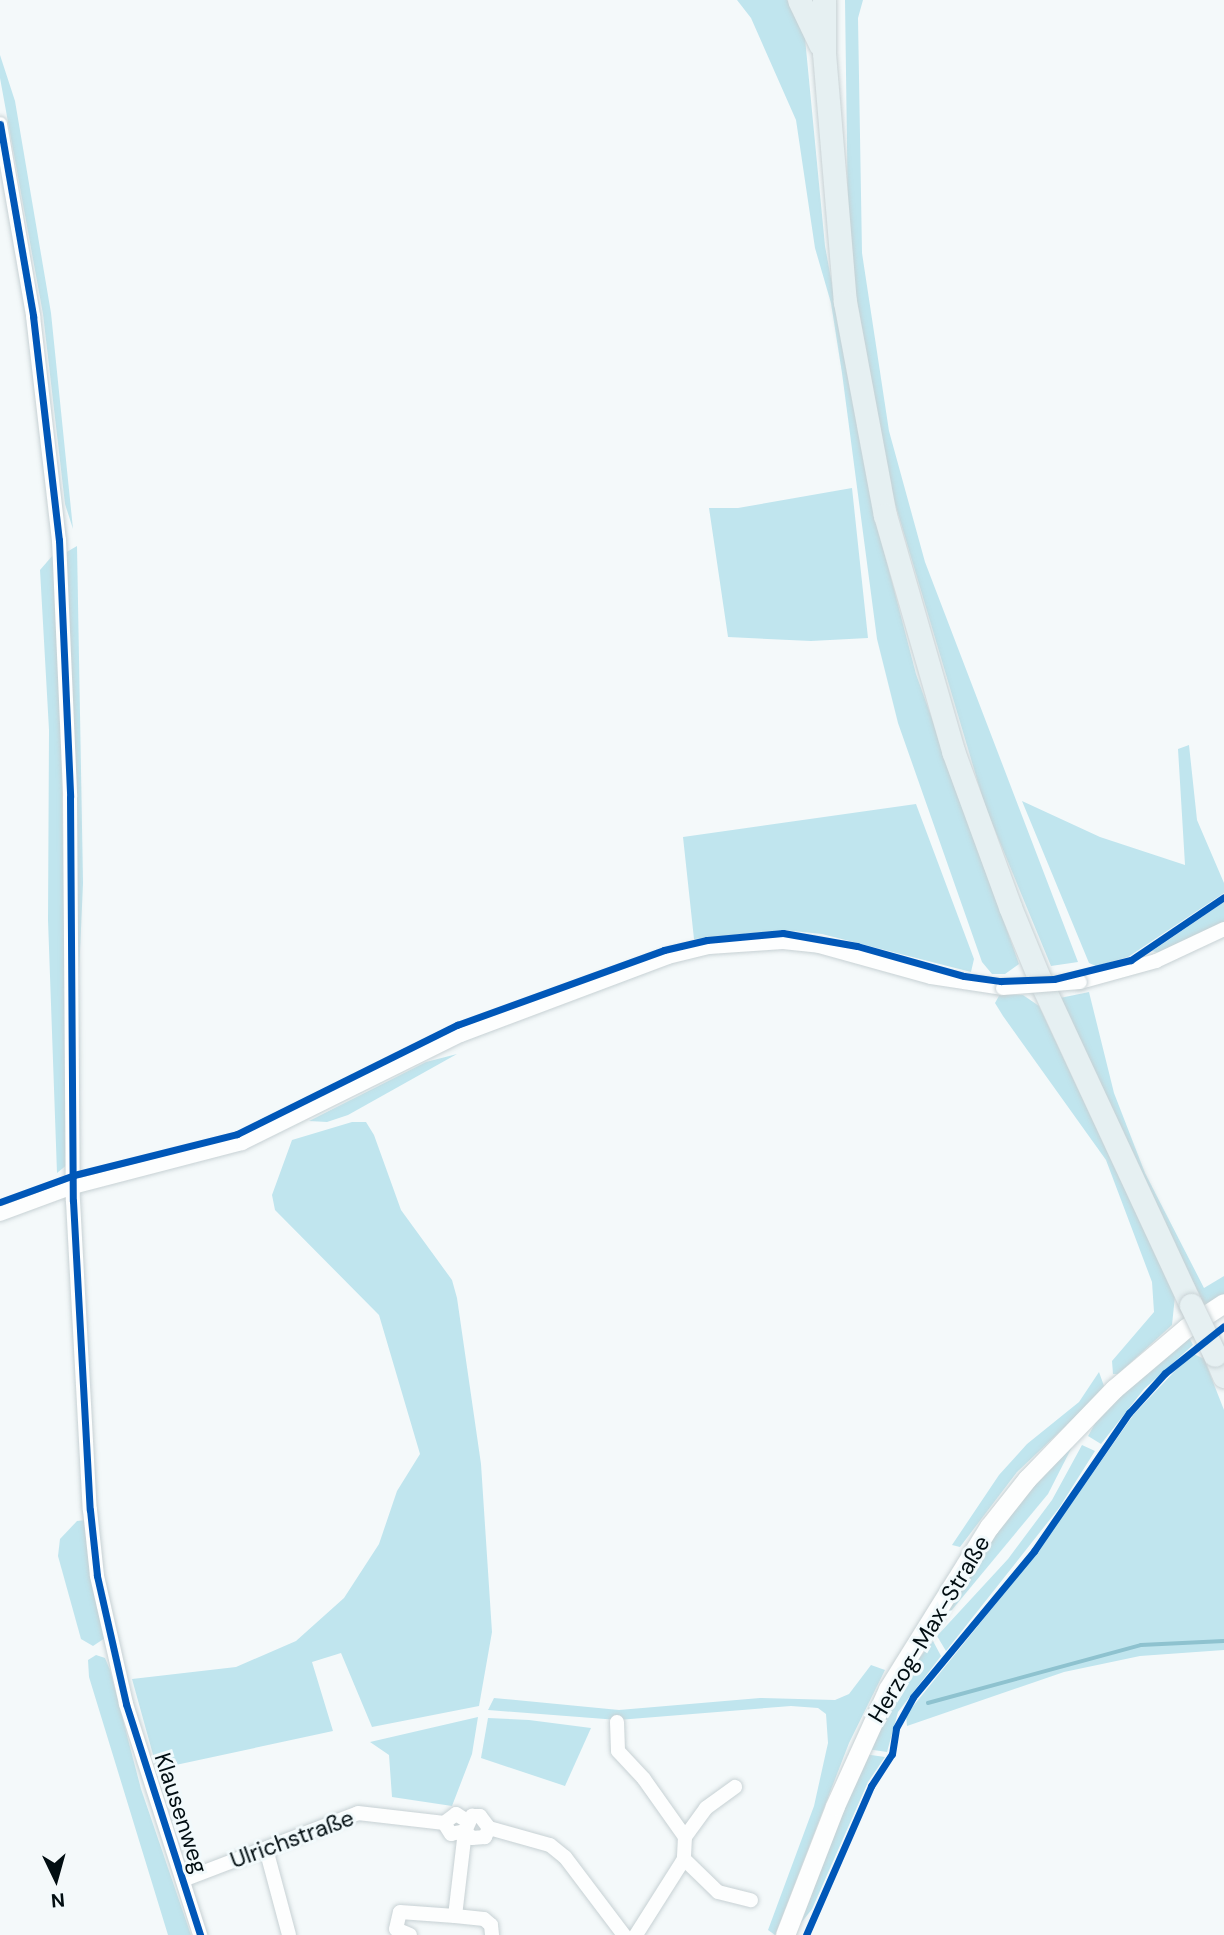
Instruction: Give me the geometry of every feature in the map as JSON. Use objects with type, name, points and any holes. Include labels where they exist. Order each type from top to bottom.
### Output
[{"type":"highway","points":[[799,0],[824,53]]},
{"type":"highway","points":[[832,0],[824,11],[824,53],[845,302],[868,441],[929,671],[981,829],[1040,980],[1219,1366]]},
{"type":"main road","name":"Herzog-Max-Straße","points":[[785,1935],[865,1738],[888,1689],[952,1582],[1027,1479],[1139,1367],[1224,1303]]},
{"type":"street","name":"Klausenweg","points":[[0,124],[33,316],[59,540],[70,797],[73,1186],[90,1510],[97,1576],[126,1704],[200,1935]]},
{"type":"street","points":[[0,1214],[73,1186],[242,1143],[461,1035],[668,957],[709,947],[783,942],[819,946],[931,977],[1003,988],[1080,982],[1156,961],[1224,929]]},
{"type":"street","points":[[617,1722],[618,1751],[644,1779],[685,1837]]},
{"type":"street","points":[[636,1935],[684,1859],[685,1837],[706,1808],[735,1787]]},
{"type":"street","name":"Ulrichstraße","points":[[183,1880],[358,1813],[444,1823],[456,1814],[466,1826],[480,1816],[489,1828],[550,1845],[565,1857],[624,1935]]},
{"type":"street","points":[[455,1916],[466,1826]]},
{"type":"street","points":[[266,1849],[289,1935]]},
{"type":"street","points":[[684,1859],[718,1892],[751,1900]]},
{"type":"street","points":[[410,1935],[396,1929],[400,1912],[484,1919],[491,1925],[492,1935]]},
{"type":"shaded area","points":[[737,0],[787,0],[804,28],[825,246],[875,517],[916,674],[1019,964],[1005,974],[992,974],[982,962],[898,723],[877,639],[842,373],[831,303],[815,248],[796,120],[751,18]]},
{"type":"shaded area","points":[[845,0],[863,0],[858,18],[862,253],[889,431],[925,562],[1078,962],[1051,966],[985,806],[892,493],[854,284],[848,219]]},
{"type":"shaded area","points":[[0,55],[15,101],[51,313],[73,529],[65,504],[43,314],[0,78]]},
{"type":"shaded area","points":[[852,488],[868,638],[811,641],[728,637],[709,508],[738,508]]},
{"type":"shaded area","points":[[77,546],[83,883],[79,974],[65,553]]},
{"type":"shaded area","points":[[53,555],[60,666],[68,1164],[57,1173],[48,920],[49,730],[40,570]]},
{"type":"shaded area","points":[[1189,745],[1197,820],[1224,883],[1224,893],[1128,957],[1096,966],[1089,963],[1022,801],[1100,837],[1185,865],[1178,749]]},
{"type":"shaded area","points":[[916,804],[974,959],[971,972],[822,934],[783,930],[694,939],[683,837]]},
{"type":"shaded area","points":[[1224,902],[1224,924],[1160,953],[1152,951]]},
{"type":"shaded area","points":[[1089,992],[1114,1093],[1145,1173],[1204,1288],[1224,1276],[1224,1295],[1206,1307],[1138,1175],[1060,998]]},
{"type":"shaded area","points":[[1000,994],[1023,995],[1039,1006],[1175,1296],[1172,1325],[1118,1374],[1113,1374],[1112,1361],[1154,1312],[1152,1282],[1106,1160],[1003,1016],[995,1003]]},
{"type":"shaded area","points":[[457,1054],[348,1115],[327,1122],[309,1121],[426,1062]]},
{"type":"shaded area","points":[[352,1122],[366,1122],[374,1135],[401,1210],[452,1280],[457,1298],[481,1464],[492,1632],[479,1706],[372,1727],[341,1653],[312,1662],[333,1731],[157,1769],[132,1679],[236,1667],[296,1641],[344,1598],[379,1544],[397,1491],[420,1454],[379,1315],[275,1210],[272,1195],[292,1140]]},
{"type":"shaded area","points":[[1188,1335],[1193,1345],[1144,1389],[1101,1444],[1088,1436],[1101,1413]]},
{"type":"shaded area","points":[[1192,1353],[1204,1359],[1224,1410],[1224,1650],[1140,1656],[1064,1672],[907,1726],[906,1715],[1036,1554],[1134,1414]]},
{"type":"shaded area","points":[[1099,1372],[1104,1386],[1090,1403],[1017,1472],[960,1547],[952,1545],[999,1475],[1027,1444],[1079,1402]]},
{"type":"shaded area","points":[[1076,1439],[1048,1494],[946,1617],[929,1629],[992,1531]]},
{"type":"shaded area","points":[[1082,1445],[1095,1451],[1059,1508],[946,1651],[937,1636],[1008,1559],[1052,1500]]},
{"type":"shaded area","points":[[86,1520],[105,1638],[93,1646],[81,1639],[58,1556],[60,1539],[77,1521]]},
{"type":"shaded area","points":[[933,1641],[941,1656],[898,1712],[887,1752],[867,1749],[892,1693]]},
{"type":"shaded area","points":[[96,1655],[105,1658],[110,1670],[141,1789],[191,1935],[168,1935],[89,1677],[88,1660]]},
{"type":"shaded area","points":[[871,1665],[885,1670],[849,1743],[775,1935],[768,1930],[814,1806],[828,1743],[826,1714],[818,1708],[791,1706],[618,1720],[488,1710],[494,1698],[619,1710],[760,1698],[835,1700],[849,1694]]},
{"type":"shaded area","points":[[478,1717],[472,1754],[452,1806],[392,1797],[389,1755],[370,1742]]},
{"type":"shaded area","points":[[488,1718],[591,1728],[565,1786],[481,1758]]},
{"type":"shaded area","points":[[864,1754],[885,1757],[868,1782],[812,1909],[801,1923]]},
{"type":"waterway","points":[[928,1703],[1141,1645],[1224,1641]]},
{"type":"cycle path","points":[[0,124],[33,316],[59,540],[70,797],[73,1201],[90,1510],[97,1576],[126,1704],[200,1935]]},
{"type":"cycle path","points":[[0,1202],[74,1175],[237,1134],[457,1025],[664,950],[707,940],[783,933],[857,946],[964,976],[1001,981],[1054,979],[1131,960],[1224,897]]},
{"type":"cycle path","points":[[806,1935],[871,1786],[892,1754],[896,1728],[913,1697],[1034,1551],[1129,1413],[1165,1373],[1224,1326]]}]
